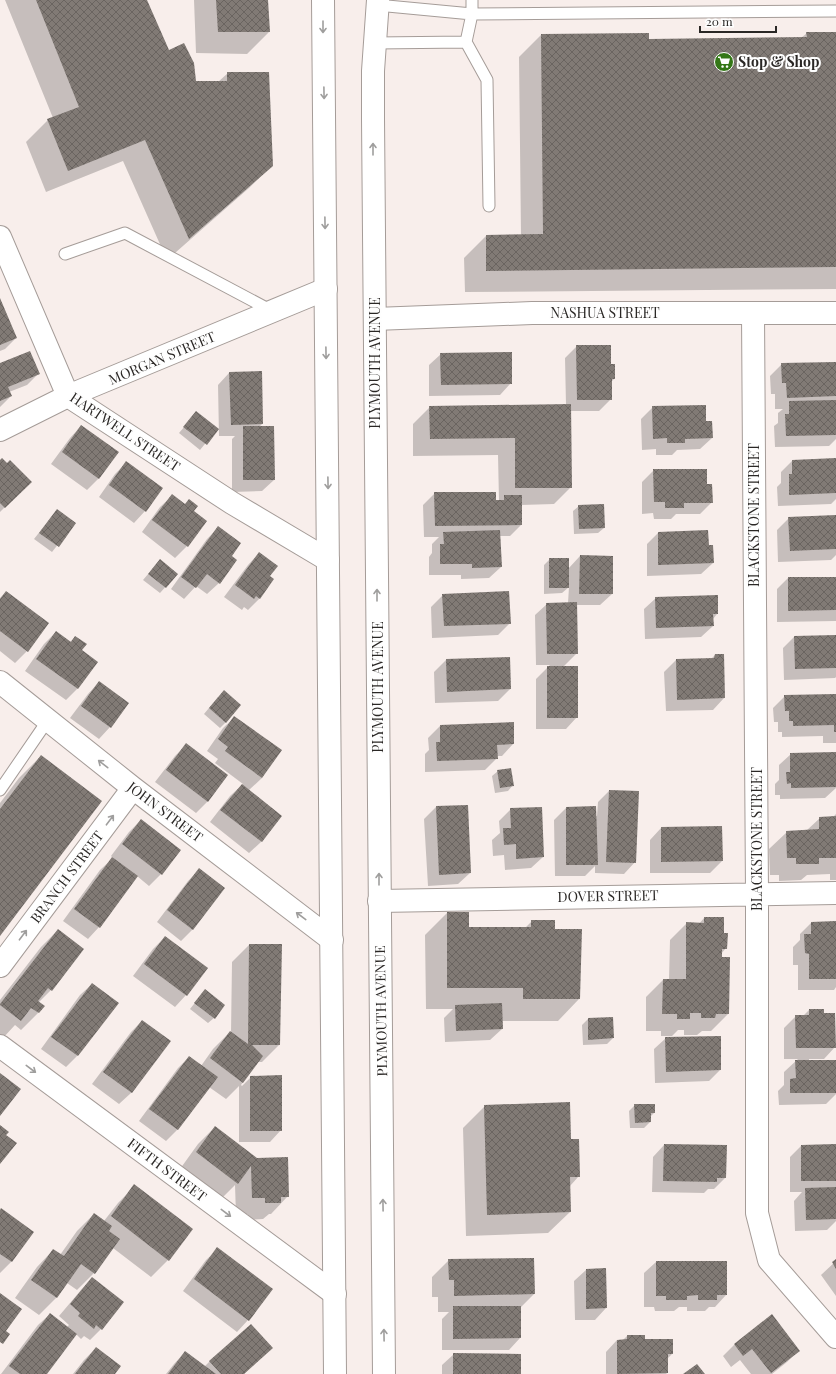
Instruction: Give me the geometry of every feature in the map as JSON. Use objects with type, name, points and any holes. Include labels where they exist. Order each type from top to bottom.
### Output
[{"type":"street","points":[[323,0],[336,1374]]},
{"type":"street","name":"PLYMOUTH AVENUE","points":[[378,2],[375,43],[373,126],[384,1374]]},
{"type":"street","name":"HARTWELL STREET","points":[[0,237],[68,396],[232,503],[328,560]]},
{"type":"street","name":"MORGAN STREET","points":[[0,430],[68,396],[326,289]]},
{"type":"street","name":"NASHUA STREET","points":[[375,318],[532,313],[836,313]]},
{"type":"street","name":"BLACKSTONE STREET","points":[[752,314],[757,893],[757,1213],[769,1260],[836,1337]]},
{"type":"street","name":"JOHN STREET","points":[[0,682],[133,788],[332,940]]},
{"type":"street","name":"BRANCH STREET","points":[[0,966],[133,788]]},
{"type":"street","name":"DOVER STREET","points":[[380,901],[757,893],[836,893]]},
{"type":"street","name":"FIFTH STREET","points":[[0,1046],[335,1294]]},
{"type":"lane","points":[[472,0],[472,14],[466,42],[487,80],[489,206]]},
{"type":"lane","points":[[378,2],[472,14],[836,11]]},
{"type":"lane","points":[[375,43],[466,42]]},
{"type":"lane","points":[[65,254],[125,233],[272,311]]},
{"type":"lane","points":[[0,790],[48,720]]},
{"type":"building","points":[[36,0],[147,0],[169,50],[184,43],[194,63],[196,81],[227,81],[227,72],[269,72],[273,166],[189,239],[145,140],[68,171],[47,119],[79,107]]},
{"type":"building","points":[[216,0],[268,0],[270,32],[218,32]]},
{"type":"building","points":[[806,32],[836,32],[836,267],[486,271],[486,235],[543,234],[541,34],[649,33],[649,39],[807,37]]},
{"type":"building","points":[[0,298],[17,338],[0,345]]},
{"type":"building","points":[[576,345],[611,345],[611,364],[615,364],[615,379],[612,379],[612,400],[577,400]]},
{"type":"building","points":[[30,351],[40,374],[8,387],[12,396],[0,401],[0,363]]},
{"type":"building","points":[[512,352],[512,384],[441,385],[440,353]]},
{"type":"building","points":[[836,362],[836,396],[787,398],[786,383],[782,383],[781,363]]},
{"type":"building","points":[[262,371],[263,424],[231,425],[229,372]]},
{"type":"building","points":[[836,400],[836,435],[786,436],[785,414],[789,414],[789,401]]},
{"type":"building","points":[[571,404],[572,488],[515,488],[515,438],[430,439],[429,406]]},
{"type":"building","points":[[706,405],[706,421],[712,421],[713,438],[685,439],[685,443],[667,443],[667,438],[653,439],[652,406]]},
{"type":"building","points":[[196,411],[219,429],[207,445],[183,427]]},
{"type":"building","points":[[81,425],[119,452],[99,479],[62,452]]},
{"type":"building","points":[[243,426],[274,426],[275,480],[243,480]]},
{"type":"building","points":[[2,458],[7,463],[10,460],[32,482],[5,508],[0,503],[0,460]]},
{"type":"building","points":[[836,458],[836,493],[789,495],[789,474],[792,474],[792,460]]},
{"type":"building","points":[[126,461],[163,488],[146,512],[109,485]]},
{"type":"building","points":[[653,469],[707,469],[707,484],[712,484],[713,503],[684,503],[684,508],[665,508],[665,502],[654,502]]},
{"type":"building","points":[[434,492],[496,492],[496,500],[504,500],[504,495],[522,495],[522,525],[435,526]]},
{"type":"building","points":[[172,494],[185,504],[189,499],[198,506],[194,511],[207,521],[188,547],[152,520]]},
{"type":"building","points":[[604,504],[605,528],[579,529],[578,505]]},
{"type":"building","points":[[57,509],[76,523],[59,547],[39,533]]},
{"type":"building","points":[[836,515],[836,549],[790,551],[788,517]]},
{"type":"building","points":[[218,526],[241,543],[232,556],[237,560],[220,584],[207,574],[196,588],[181,577]]},
{"type":"building","points":[[500,530],[502,567],[472,568],[472,564],[440,564],[440,544],[444,544],[443,532]]},
{"type":"building","points":[[708,530],[709,545],[713,545],[714,563],[658,565],[658,532]]},
{"type":"building","points":[[259,552],[278,566],[270,576],[274,579],[260,599],[256,596],[254,599],[235,585]]},
{"type":"building","points":[[580,555],[613,556],[613,594],[579,594]]},
{"type":"building","points":[[549,558],[569,558],[569,588],[549,588]]},
{"type":"building","points":[[160,559],[178,574],[166,588],[148,574]]},
{"type":"building","points":[[788,577],[836,577],[836,610],[788,611]]},
{"type":"building","points":[[6,591],[49,623],[28,652],[0,631],[0,599]]},
{"type":"building","points":[[509,591],[511,624],[444,626],[442,594]]},
{"type":"building","points":[[718,595],[718,614],[713,614],[714,626],[656,628],[655,597]]},
{"type":"building","points":[[577,602],[578,654],[547,654],[546,603]]},
{"type":"building","points":[[56,631],[71,642],[75,636],[87,644],[82,650],[98,662],[78,689],[36,659]]},
{"type":"building","points":[[836,635],[836,668],[795,669],[794,636]]},
{"type":"building","points":[[715,654],[724,654],[725,698],[677,700],[676,659],[714,658]]},
{"type":"building","points":[[510,657],[511,689],[447,692],[446,659]]},
{"type":"building","points":[[547,666],[578,666],[578,718],[547,718]]},
{"type":"building","points":[[99,681],[129,703],[111,728],[81,706]]},
{"type":"building","points":[[224,690],[241,705],[226,723],[209,708]]},
{"type":"building","points":[[836,694],[836,732],[834,732],[834,725],[793,726],[793,721],[789,721],[789,711],[785,711],[784,695]]},
{"type":"building","points":[[234,716],[282,750],[262,778],[225,751],[228,747],[218,739]]},
{"type":"building","points":[[514,722],[514,744],[497,745],[498,759],[437,761],[436,742],[440,742],[440,725]]},
{"type":"building","points":[[186,743],[228,775],[208,802],[166,770]]},
{"type":"building","points":[[836,752],[836,787],[791,788],[791,783],[787,784],[786,772],[790,772],[790,753]]},
{"type":"building","points":[[41,755],[102,801],[0,936],[0,809]]},
{"type":"building","points":[[511,768],[514,786],[500,788],[497,770]]},
{"type":"building","points":[[242,784],[282,816],[262,842],[220,810]]},
{"type":"building","points":[[609,790],[639,791],[636,863],[606,862]]},
{"type":"building","points":[[468,805],[471,873],[439,875],[436,806]]},
{"type":"building","points":[[596,806],[598,865],[566,865],[566,807]]},
{"type":"building","points":[[542,807],[544,857],[516,859],[516,844],[504,845],[503,828],[511,828],[510,808]]},
{"type":"building","points":[[836,816],[836,858],[819,858],[819,864],[796,864],[796,858],[787,858],[786,831],[819,829],[819,817]]},
{"type":"building","points":[[141,819],[181,850],[162,875],[122,844]]},
{"type":"building","points":[[722,826],[723,861],[661,862],[661,827]]},
{"type":"building","points":[[112,857],[138,876],[100,928],[74,909]]},
{"type":"building","points":[[199,868],[225,888],[193,930],[167,910]]},
{"type":"building","points":[[447,912],[469,912],[469,927],[531,927],[531,920],[555,920],[555,929],[582,929],[580,999],[523,999],[523,988],[447,988]]},
{"type":"building","points":[[704,917],[724,917],[724,933],[728,933],[727,949],[722,949],[722,957],[730,957],[729,1014],[716,1014],[715,1018],[701,1018],[701,1013],[690,1013],[690,1019],[677,1019],[677,1014],[662,1014],[663,979],[686,979],[686,922],[704,923]]},
{"type":"building","points":[[836,921],[836,979],[809,979],[809,954],[805,953],[804,934],[811,934],[811,922]]},
{"type":"building","points":[[58,929],[84,949],[52,991],[48,988],[38,1001],[45,1006],[39,1013],[31,1008],[21,1021],[0,1004]]},
{"type":"building","points":[[165,936],[208,968],[187,996],[144,964]]},
{"type":"building","points":[[249,944],[282,944],[280,1045],[252,1045],[263,1056],[243,1083],[210,1058],[230,1031],[248,1044]]},
{"type":"building","points":[[92,983],[119,1003],[78,1056],[51,1037]]},
{"type":"building","points":[[205,989],[225,1005],[215,1019],[194,1003]]},
{"type":"building","points":[[502,1003],[503,1029],[456,1031],[455,1005]]},
{"type":"building","points":[[809,1009],[824,1009],[824,1013],[835,1013],[836,1048],[796,1048],[795,1015],[809,1015]]},
{"type":"building","points":[[613,1017],[614,1038],[588,1040],[588,1018]]},
{"type":"building","points":[[142,1020],[171,1041],[132,1093],[103,1072]]},
{"type":"building","points":[[721,1036],[721,1070],[666,1072],[665,1037]]},
{"type":"building","points":[[189,1056],[218,1077],[178,1130],[149,1109]]},
{"type":"building","points":[[795,1060],[836,1060],[836,1093],[790,1093],[790,1079],[796,1078]]},
{"type":"building","points":[[0,1073],[21,1089],[0,1116]]},
{"type":"building","points":[[282,1075],[282,1131],[250,1131],[250,1076]]},
{"type":"building","points":[[570,1102],[571,1139],[579,1139],[580,1177],[570,1177],[571,1212],[487,1215],[484,1105]]},
{"type":"building","points":[[634,1104],[655,1104],[655,1113],[651,1113],[651,1122],[635,1123]]},
{"type":"building","points":[[0,1125],[9,1132],[6,1135],[17,1143],[0,1164]]},
{"type":"building","points":[[215,1126],[257,1158],[288,1157],[289,1197],[281,1197],[281,1203],[265,1203],[265,1198],[252,1198],[251,1166],[238,1184],[196,1152]]},
{"type":"building","points":[[664,1144],[727,1145],[726,1178],[717,1178],[717,1182],[663,1181]]},
{"type":"building","points":[[836,1144],[836,1181],[801,1181],[801,1145]]},
{"type":"building","points":[[134,1184],[193,1229],[169,1261],[111,1216]]},
{"type":"building","points":[[836,1187],[836,1219],[806,1220],[805,1188]]},
{"type":"building","points":[[1,1208],[34,1232],[12,1262],[0,1254]]},
{"type":"building","points":[[94,1213],[112,1226],[109,1231],[120,1239],[95,1274],[81,1264],[57,1298],[31,1280],[53,1249],[64,1256]]},
{"type":"building","points":[[217,1247],[273,1289],[249,1321],[194,1279]]},
{"type":"building","points":[[534,1258],[535,1294],[454,1296],[454,1280],[449,1280],[448,1259]]},
{"type":"building","points":[[836,1259],[836,1269],[832,1262]]},
{"type":"building","points":[[656,1261],[727,1261],[727,1295],[717,1295],[717,1300],[698,1300],[698,1295],[687,1296],[687,1300],[666,1300],[666,1296],[656,1296]]},
{"type":"building","points":[[606,1268],[607,1308],[586,1309],[586,1269]]},
{"type":"building","points":[[92,1277],[124,1302],[102,1330],[96,1325],[94,1329],[78,1316],[80,1313],[70,1304]]},
{"type":"building","points":[[0,1293],[22,1309],[6,1331],[10,1334],[3,1344],[0,1342]]},
{"type":"building","points":[[453,1306],[521,1306],[521,1338],[453,1339]]},
{"type":"building","points":[[50,1313],[77,1334],[47,1374],[20,1374],[9,1366]]},
{"type":"building","points":[[772,1314],[800,1351],[771,1373],[752,1349],[743,1356],[734,1344]]},
{"type":"building","points":[[251,1324],[273,1348],[244,1374],[221,1374],[209,1361]]},
{"type":"building","points":[[627,1335],[645,1335],[645,1339],[673,1339],[673,1354],[668,1354],[668,1373],[617,1374],[617,1340],[627,1339]]},
{"type":"building","points":[[96,1347],[121,1366],[115,1374],[75,1374]]},
{"type":"building","points":[[185,1351],[216,1374],[168,1374]]},
{"type":"building","points":[[453,1353],[521,1354],[521,1374],[453,1374]]},
{"type":"building","points":[[697,1364],[705,1374],[683,1374]]},
{"type":"place","name":"Stop & Shop","points":[[724,62]]}]
